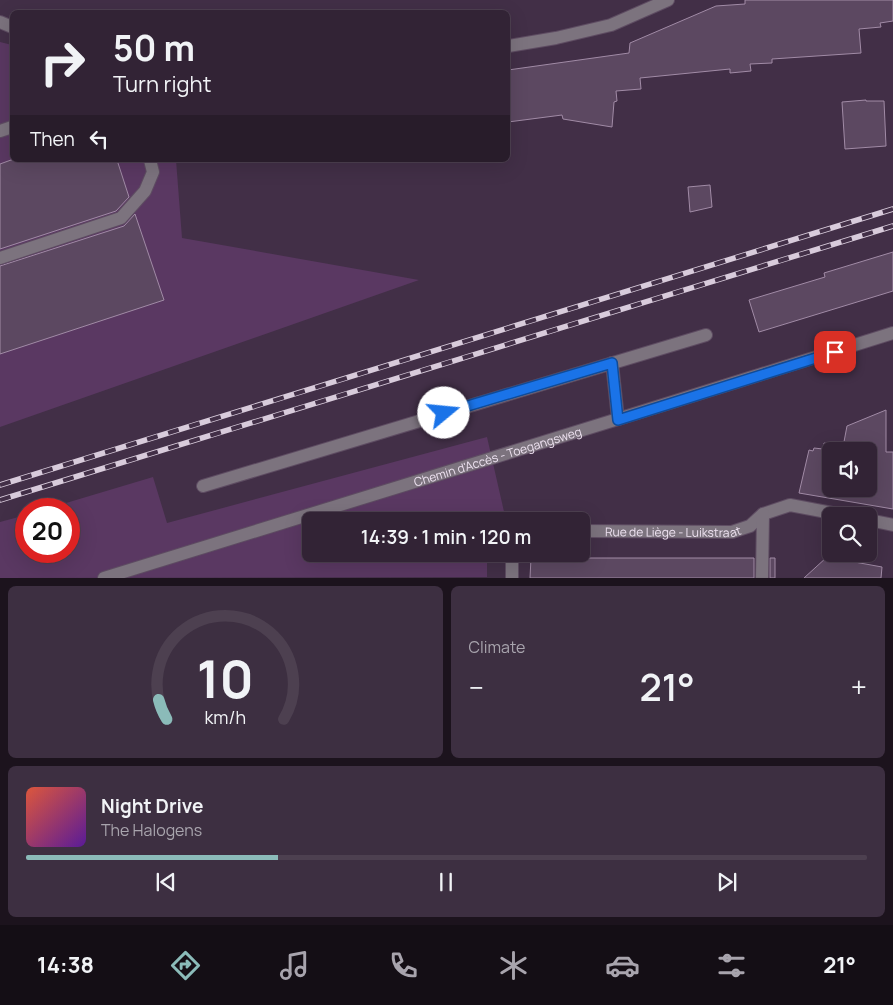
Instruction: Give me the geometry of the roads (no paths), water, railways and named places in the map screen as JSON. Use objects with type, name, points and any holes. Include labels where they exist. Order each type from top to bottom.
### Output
[{"type":"street","points":[[510,46],[556,38],[611,25],[668,0]]},
{"type":"street","points":[[0,258],[121,218],[145,191],[152,172],[150,162]]},
{"type":"street","name":"Chemin d'Accès - Toegangsweg","points":[[104,578],[618,420],[893,333]]},
{"type":"street","points":[[203,486],[706,335]]},
{"type":"street","points":[[612,363],[618,420]]},
{"type":"street","name":"Rue de Liège - Luikstraat","points":[[590,531],[732,532],[750,526],[763,514],[790,505],[822,511]]},
{"type":"street","points":[[762,578],[763,514]]},
{"type":"street","points":[[877,522],[893,525]]},
{"type":"street","points":[[512,562],[512,578]]},
{"type":"railway","points":[[0,485],[893,209]]},
{"type":"railway","points":[[0,500],[893,226]]}]
